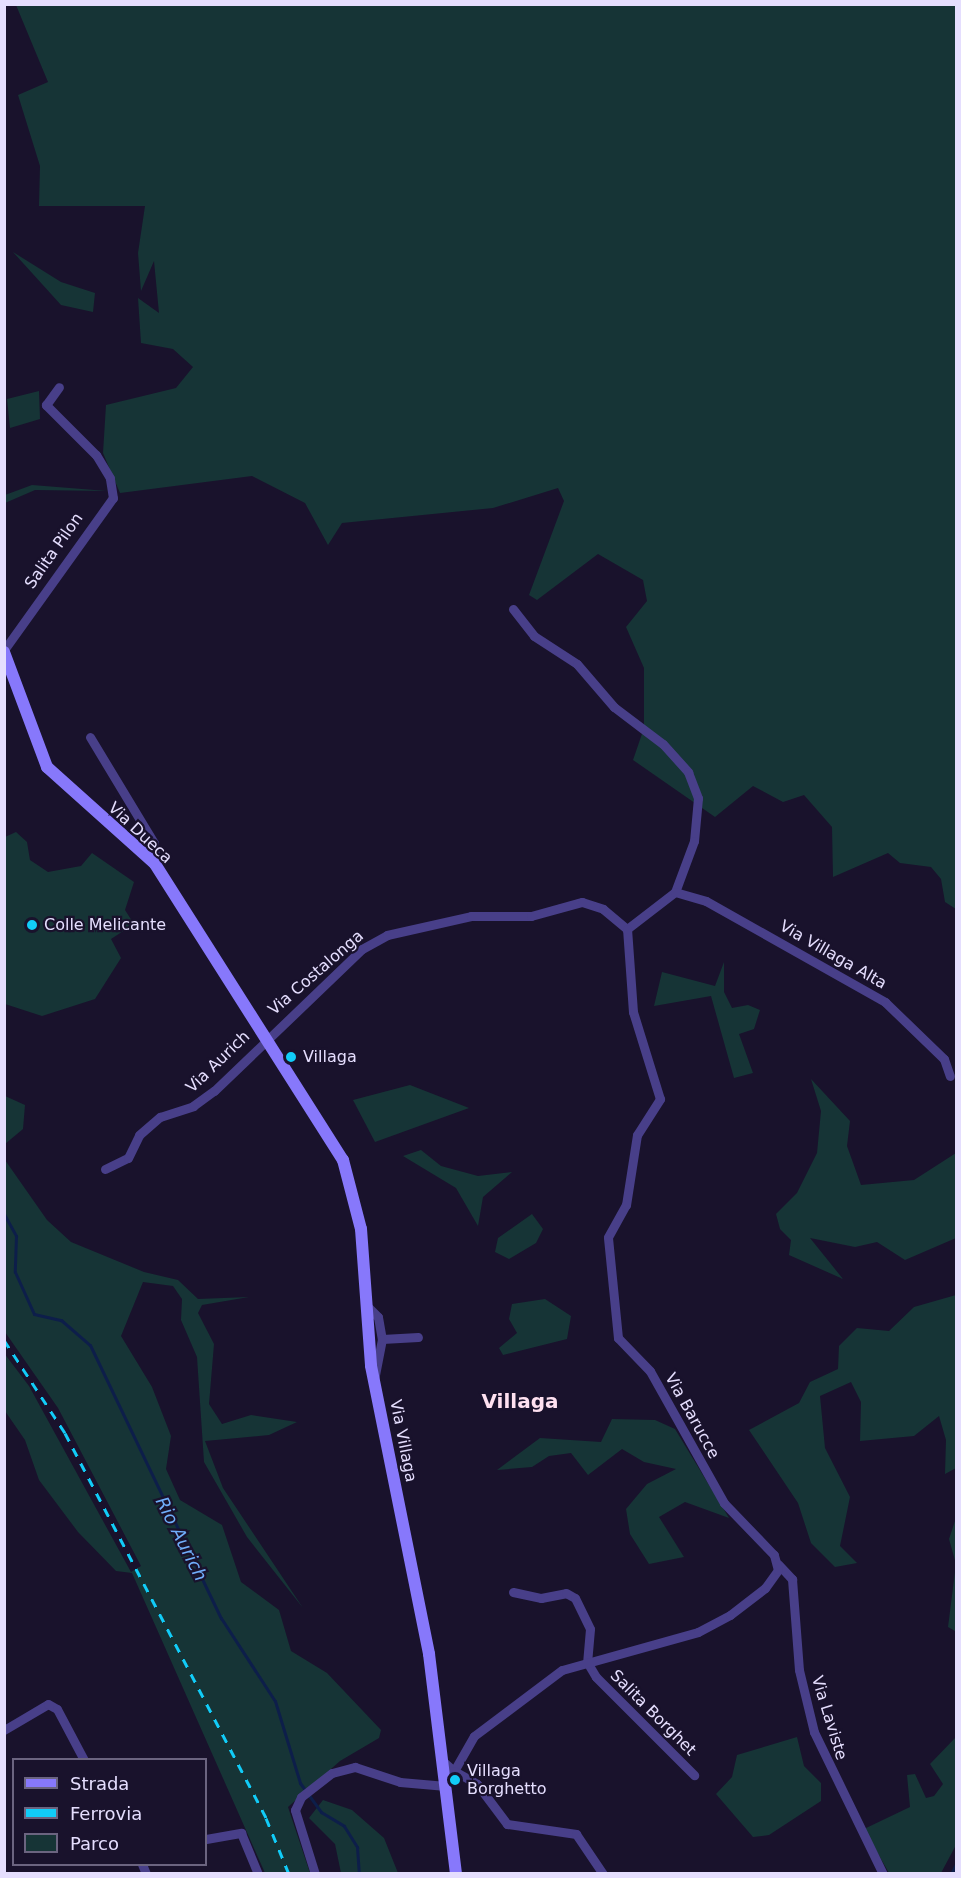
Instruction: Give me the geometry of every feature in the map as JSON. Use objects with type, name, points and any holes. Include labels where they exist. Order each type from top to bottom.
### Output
[{"type":"street","name":"Salita Pilon","points":[[4,651],[113,498],[110,478],[96,455],[46,405],[59,387]]},
{"type":"street","points":[[513,609],[534,636],[577,664],[614,707],[663,744],[688,772],[698,798],[694,841],[675,892],[627,929]]},
{"type":"street","name":"Via Dueca","points":[[4,651],[47,767],[154,864],[268,1035]]},
{"type":"street","points":[[90,737],[154,843],[154,864]]},
{"type":"street","name":"Via Villaga Alta","points":[[675,892],[706,901],[885,1002],[945,1059],[950,1076]]},
{"type":"street","name":"Via Costalonga","points":[[268,1035],[362,950],[387,935],[471,916],[531,916],[582,902],[603,909],[627,929]]},
{"type":"street","name":"Via Barucce","points":[[627,929],[633,1012],[660,1099],[637,1135],[626,1205],[608,1237],[618,1338],[650,1371],[724,1503],[778,1564]]},
{"type":"street","name":"Via Aurich","points":[[105,1169],[128,1158],[139,1135],[160,1117],[193,1106],[214,1091],[268,1035]]},
{"type":"street","name":"Via Villaga","points":[[268,1035],[343,1160],[361,1229],[374,1380],[429,1654],[449,1767],[446,1786],[456,1874]]},
{"type":"street","points":[[366,1305],[378,1317],[382,1339],[374,1380]]},
{"type":"street","points":[[382,1339],[418,1337]]},
{"type":"street","points":[[603,1874],[576,1834],[507,1824],[477,1784],[449,1767],[474,1736],[489,1722],[562,1670],[587,1662],[653,1648],[709,1626],[765,1588],[778,1564]]},
{"type":"street","name":"Via Laviste","points":[[778,1564],[792,1580],[799,1670],[814,1732],[882,1874]]},
{"type":"street","points":[[513,1592],[541,1598],[566,1593],[575,1598],[591,1629],[587,1662]]},
{"type":"street","name":"Salita Borghet","points":[[587,1662],[612,1697],[694,1775]]},
{"type":"street","points":[[4,1730],[48,1704],[57,1709],[83,1758]]},
{"type":"street","points":[[315,1874],[296,1810],[301,1797],[343,1767],[400,1782],[446,1786]]},
{"type":"street","points":[[207,1839],[241,1833],[258,1874]]},
{"type":"green space","points":[[16,5],[956,5],[956,909],[945,902],[941,879],[931,867],[900,863],[888,853],[833,877],[832,827],[804,795],[783,802],[753,786],[715,817],[633,760],[644,728],[644,668],[626,627],[647,601],[643,580],[598,554],[537,600],[529,595],[564,501],[558,488],[493,508],[342,523],[328,545],[305,503],[252,476],[120,493],[103,453],[106,405],[176,388],[193,367],[173,349],[141,343],[138,298],[159,313],[154,261],[141,291],[138,253],[145,206],[39,206],[40,166],[18,95],[48,82]]},
{"type":"green space","points":[[13,252],[61,282],[95,293],[93,312],[61,305]]},
{"type":"green space","points":[[39,391],[40,419],[10,428],[7,399]]},
{"type":"green space","points":[[32,485],[107,491],[35,490],[5,503],[5,495]]},
{"type":"green space","points":[[16,832],[27,842],[30,860],[48,872],[81,866],[92,853],[134,882],[125,910],[134,924],[111,939],[121,958],[95,999],[42,1016],[5,1004],[5,837]]},
{"type":"green space","points":[[724,962],[724,992],[732,1008],[748,1005],[760,1010],[754,1029],[739,1034],[753,1073],[734,1078],[711,996],[654,1006],[662,972],[715,986]]},
{"type":"green space","points":[[811,1079],[850,1121],[847,1146],[861,1185],[914,1180],[956,1153],[956,1238],[905,1260],[877,1242],[855,1247],[810,1238],[843,1279],[789,1255],[791,1240],[780,1229],[776,1214],[797,1193],[817,1153],[821,1111]]},
{"type":"green space","points":[[410,1085],[469,1108],[375,1142],[353,1100]]},
{"type":"green space","points":[[5,1096],[25,1105],[23,1129],[5,1144]]},
{"type":"green space","points":[[421,1150],[441,1166],[478,1176],[512,1172],[483,1197],[478,1226],[456,1188],[403,1156]]},
{"type":"green space","points":[[5,1160],[47,1220],[71,1242],[144,1272],[178,1280],[198,1299],[249,1297],[202,1305],[198,1313],[214,1344],[209,1404],[222,1424],[251,1415],[297,1422],[269,1435],[205,1441],[223,1488],[303,1608],[247,1537],[204,1462],[197,1357],[181,1320],[182,1299],[173,1286],[143,1282],[121,1336],[152,1387],[171,1436],[166,1469],[180,1500],[222,1525],[241,1582],[279,1610],[291,1651],[327,1673],[381,1730],[379,1738],[340,1761],[288,1807],[310,1873],[265,1873],[132,1573],[116,1571],[78,1532],[39,1480],[25,1440],[5,1411],[4,1353],[29,1386],[131,1572],[141,1566],[58,1408],[5,1332]]},
{"type":"green space","points":[[532,1214],[543,1229],[536,1243],[509,1259],[495,1252],[498,1238]]},
{"type":"green space","points":[[956,1295],[956,1468],[945,1474],[946,1440],[939,1416],[914,1436],[860,1441],[861,1402],[851,1382],[820,1396],[825,1448],[850,1497],[840,1546],[857,1563],[835,1567],[811,1543],[798,1503],[749,1430],[799,1403],[810,1382],[838,1369],[839,1346],[857,1328],[889,1331],[914,1307]]},
{"type":"green space","points":[[545,1299],[571,1316],[567,1339],[503,1355],[499,1348],[517,1333],[509,1319],[512,1304]]},
{"type":"green space","points":[[612,1419],[655,1420],[675,1429],[729,1518],[685,1502],[659,1517],[684,1557],[649,1564],[630,1534],[626,1509],[647,1484],[676,1469],[644,1462],[622,1449],[588,1475],[571,1453],[549,1456],[532,1467],[497,1470],[540,1438],[601,1442]]},
{"type":"green space","points":[[956,1518],[956,1564],[949,1539]]},
{"type":"green space","points":[[956,1564],[956,1631],[955,1631],[948,1627]]},
{"type":"green space","points":[[797,1737],[804,1766],[821,1783],[821,1801],[769,1835],[753,1837],[716,1794],[732,1777],[737,1755]]},
{"type":"green space","points":[[956,1737],[956,1845],[941,1873],[889,1873],[864,1829],[910,1807],[907,1775],[915,1774],[926,1798],[934,1796],[943,1784],[930,1764]]},
{"type":"green space","points":[[323,1800],[352,1810],[384,1838],[398,1873],[341,1873],[335,1844],[309,1818]]},
{"type":"waterway","name":"Rio Aurich","points":[[4,1214],[16,1236],[15,1272],[34,1314],[61,1320],[90,1345],[221,1618],[275,1701],[300,1783],[321,1812],[344,1826],[357,1847],[359,1874]]},
{"type":"waterway","points":[[951,1874],[956,1864]]},
{"type":"railway","points":[[4,1340],[65,1433],[266,1818],[289,1874]]},
{"type":"place","name":"Colle Melicante","points":[[32,925]]},
{"type":"place","name":"Villaga","points":[[291,1057]]},
{"type":"place","name":"Villaga Borghetto","points":[[455,1780]]},
{"type":"district","name":"Villaga","points":[[520,1401]]}]
